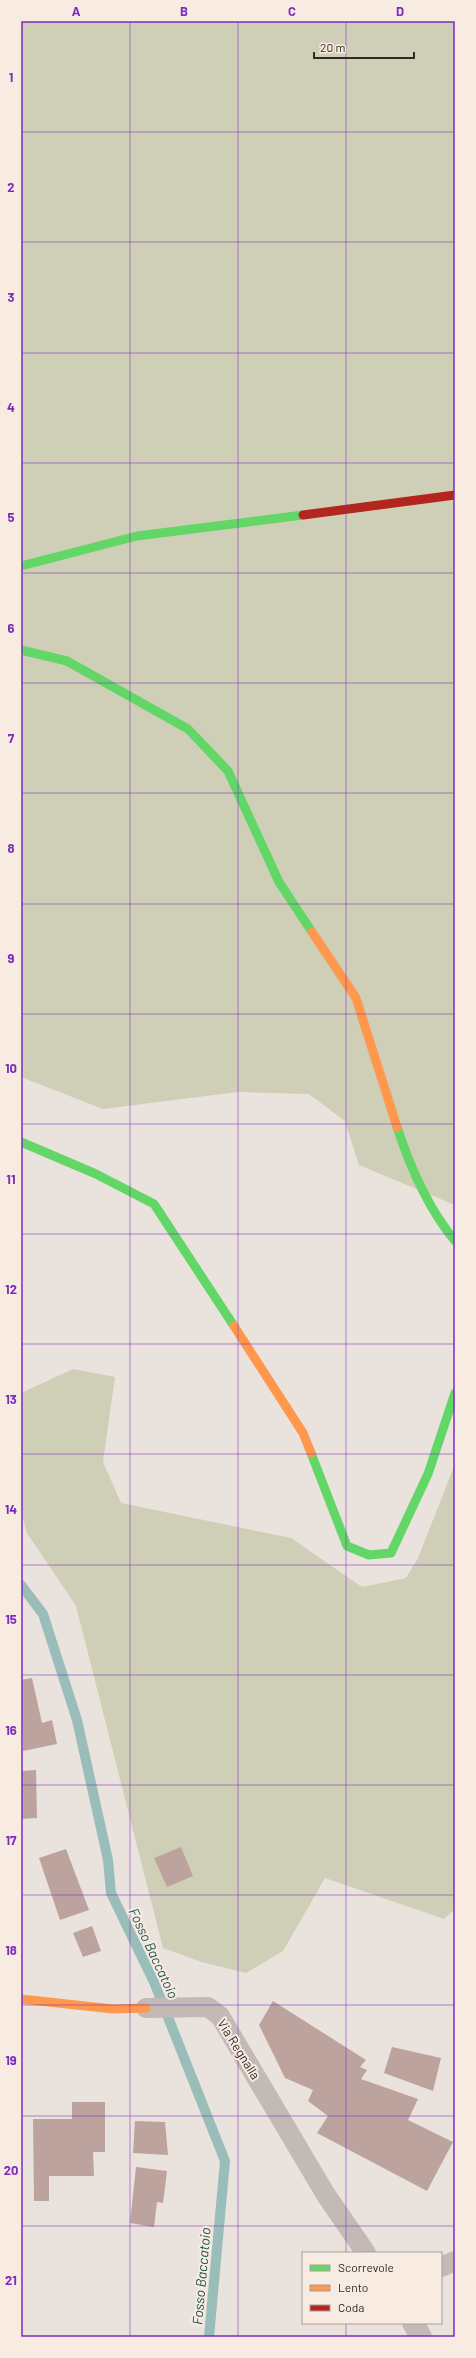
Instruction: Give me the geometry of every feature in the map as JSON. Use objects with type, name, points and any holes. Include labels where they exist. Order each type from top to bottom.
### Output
[{"type":"street","points":[[21,566],[137,536],[455,495]]},
{"type":"street","points":[[21,650],[66,661],[188,729],[228,771],[279,882],[356,998],[405,1152],[438,1220],[455,1241]]},
{"type":"street","points":[[21,1142],[96,1174],[154,1204],[303,1432],[347,1546],[369,1555],[391,1553],[428,1474],[455,1393]]},
{"type":"street","name":"Via Regnalla","points":[[21,1999],[113,2009],[146,2008]]},
{"type":"street","points":[[414,2324],[421,2337]]},
{"type":"lane","name":"Via Regnalla","points":[[146,2008],[208,2007],[220,2016],[326,2195],[365,2252]]},
{"type":"lane","points":[[442,2268],[455,2261]]},
{"type":"green space","points":[[21,21],[455,21],[455,1205],[359,1165],[345,1121],[309,1094],[238,1092],[103,1109],[21,1077]]},
{"type":"green space","points":[[73,1369],[115,1377],[103,1462],[121,1503],[291,1538],[362,1587],[406,1578],[418,1558],[455,1464],[455,1909],[444,1919],[325,1878],[283,1951],[246,1973],[202,1962],[163,1948],[76,1606],[27,1533],[21,1512],[21,1393]]},
{"type":"building","points":[[32,1678],[42,1723],[52,1720],[57,1744],[23,1751],[21,1680]]},
{"type":"building","points":[[36,1770],[37,1818],[21,1819],[21,1771]]},
{"type":"building","points":[[181,1847],[193,1876],[167,1887],[154,1858]]},
{"type":"building","points":[[66,1849],[89,1910],[60,1920],[39,1858]]},
{"type":"building","points":[[92,1926],[101,1951],[83,1957],[73,1933]]},
{"type":"building","points":[[273,2001],[366,2060],[360,2067],[367,2070],[361,2079],[418,2099],[408,2120],[453,2142],[427,2191],[317,2133],[328,2116],[308,2101],[313,2090],[285,2078],[259,2025]]},
{"type":"building","points":[[392,2047],[441,2058],[433,2091],[384,2073]]},
{"type":"building","points":[[72,2102],[105,2102],[105,2152],[93,2152],[94,2176],[49,2176],[49,2201],[34,2201],[33,2119],[72,2119]]},
{"type":"building","points":[[135,2121],[165,2122],[168,2155],[133,2153]]},
{"type":"building","points":[[136,2167],[167,2171],[163,2203],[157,2202],[154,2227],[130,2223]]},
{"type":"waterway","name":"Fosso Baccatoio","points":[[21,1585],[43,1614],[77,1720],[108,1860],[111,1893],[154,1982],[225,2161],[209,2337]]},
{"type":"traffic: fast","points":[[21,566],[137,536],[303,515]]},
{"type":"traffic: fast","points":[[21,650],[67,661],[188,729],[228,771],[279,882],[312,932]]},
{"type":"traffic: fast","points":[[397,1127],[414,1172],[428,1201],[436,1215],[455,1241]]},
{"type":"traffic: fast","points":[[21,1142],[96,1174],[154,1204],[234,1326]]},
{"type":"traffic: fast","points":[[311,1453],[347,1546],[369,1555],[391,1553],[428,1474],[455,1393]]},
{"type":"traffic: slow","points":[[312,932],[356,998],[397,1127]]},
{"type":"traffic: slow","points":[[234,1326],[303,1433],[311,1453]]},
{"type":"traffic: slow","points":[[21,1999],[113,2009],[146,2008]]},
{"type":"traffic: jam","points":[[303,515],[455,495]]}]
